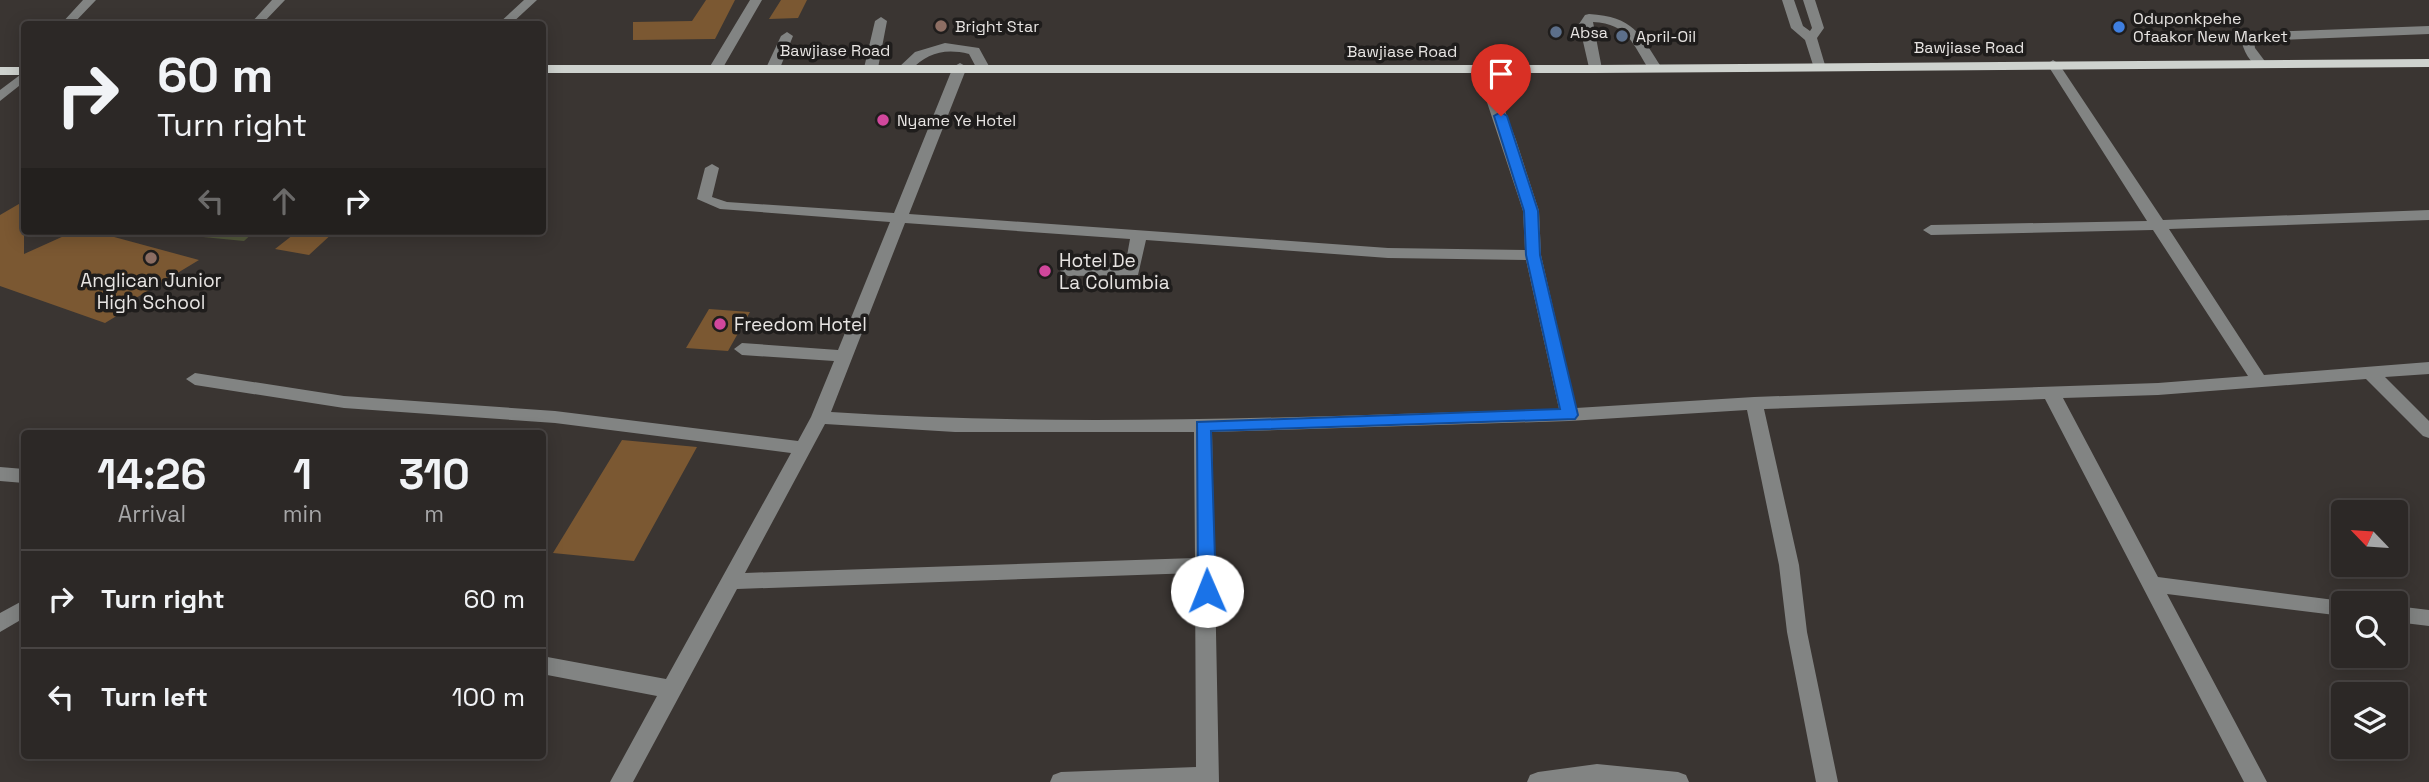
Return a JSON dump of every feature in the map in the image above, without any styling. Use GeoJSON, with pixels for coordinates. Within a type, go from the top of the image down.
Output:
{"type":"FeatureCollection","features":[{"type":"Feature","properties":{"kind":"main road","name":"Bawjiase Road"},"geometry":{"type":"LineString","coordinates":[[546,69],[1595,69],[1819,65],[2429,63]]}},
{"type":"Feature","properties":{"kind":"main road"},"geometry":{"type":"LineString","coordinates":[[0,71],[21,73]]}},
{"type":"Feature","properties":{"kind":"street"},"geometry":{"type":"LineString","coordinates":[[69,21],[90,0]]}},
{"type":"Feature","properties":{"kind":"street"},"geometry":{"type":"LineString","coordinates":[[259,21],[279,0]]}},
{"type":"Feature","properties":{"kind":"street"},"geometry":{"type":"LineString","coordinates":[[507,21],[531,0]]}},
{"type":"Feature","properties":{"kind":"street"},"geometry":{"type":"LineString","coordinates":[[716,68],[756,0]]}},
{"type":"Feature","properties":{"kind":"street"},"geometry":{"type":"LineString","coordinates":[[1788,0],[1797,27],[1811,38],[1819,65]]}},
{"type":"Feature","properties":{"kind":"street"},"geometry":{"type":"LineString","coordinates":[[1809,0],[1818,28],[1811,38]]}},
{"type":"Feature","properties":{"kind":"street"},"geometry":{"type":"LineString","coordinates":[[1595,69],[1585,24],[1590,18],[1610,18],[1625,23],[1655,68]]}},
{"type":"Feature","properties":{"kind":"street"},"geometry":{"type":"LineString","coordinates":[[871,68],[881,21]]}},
{"type":"Feature","properties":{"kind":"street"},"geometry":{"type":"LineString","coordinates":[[2261,64],[2249,49],[2247,39],[2275,35],[2429,30]]}},
{"type":"Feature","properties":{"kind":"street"},"geometry":{"type":"LineString","coordinates":[[773,68],[788,36]]}},
{"type":"Feature","properties":{"kind":"street"},"geometry":{"type":"LineString","coordinates":[[905,68],[921,52],[941,48],[974,51],[983,68]]}},
{"type":"Feature","properties":{"kind":"street"},"geometry":{"type":"LineString","coordinates":[[2053,64],[2259,380]]}},
{"type":"Feature","properties":{"kind":"street"},"geometry":{"type":"LineString","coordinates":[[621,782],[733,581],[820,417],[960,67]]}},
{"type":"Feature","properties":{"kind":"street"},"geometry":{"type":"LineString","coordinates":[[1483,69],[1510,140],[1531,211],[1533,255],[1569,415]]}},
{"type":"Feature","properties":{"kind":"street"},"geometry":{"type":"LineString","coordinates":[[0,97],[21,76]]}},
{"type":"Feature","properties":{"kind":"street"},"geometry":{"type":"LineString","coordinates":[[712,168],[704,199],[713,203],[897,220],[1388,253],[1533,255]]}},
{"type":"Feature","properties":{"kind":"street"},"geometry":{"type":"LineString","coordinates":[[1931,230],[2429,215]]}},
{"type":"Feature","properties":{"kind":"street"},"geometry":{"type":"LineString","coordinates":[[1068,271],[1132,272],[1139,235]]}},
{"type":"Feature","properties":{"kind":"street"},"geometry":{"type":"LineString","coordinates":[[742,349],[845,356]]}},
{"type":"Feature","properties":{"kind":"street"},"geometry":{"type":"LineString","coordinates":[[820,417],[955,426],[1203,426],[1569,415],[1754,403],[2051,393],[2429,368]]}},
{"type":"Feature","properties":{"kind":"street"},"geometry":{"type":"LineString","coordinates":[[2369,372],[2429,432]]}},
{"type":"Feature","properties":{"kind":"street"},"geometry":{"type":"LineString","coordinates":[[195,379],[344,402],[555,417],[804,448]]}},
{"type":"Feature","properties":{"kind":"street"},"geometry":{"type":"LineString","coordinates":[[2051,393],[2256,782]]}},
{"type":"Feature","properties":{"kind":"street"},"geometry":{"type":"LineString","coordinates":[[1754,403],[1789,565],[1797,632],[1826,782]]}},
{"type":"Feature","properties":{"kind":"street"},"geometry":{"type":"LineString","coordinates":[[1061,782],[1208,780],[1203,426]]}},
{"type":"Feature","properties":{"kind":"street"},"geometry":{"type":"LineString","coordinates":[[0,474],[21,476]]}},
{"type":"Feature","properties":{"kind":"street"},"geometry":{"type":"LineString","coordinates":[[733,581],[1207,565]]}},
{"type":"Feature","properties":{"kind":"street"},"geometry":{"type":"LineString","coordinates":[[2152,584],[2331,606]]}},
{"type":"Feature","properties":{"kind":"street"},"geometry":{"type":"LineString","coordinates":[[0,624],[21,610]]}},
{"type":"Feature","properties":{"kind":"street"},"geometry":{"type":"LineString","coordinates":[[2408,615],[2429,618]]}},
{"type":"Feature","properties":{"kind":"street"},"geometry":{"type":"LineString","coordinates":[[546,666],[673,690]]}},
{"type":"Feature","properties":{"kind":"street"},"geometry":{"type":"LineString","coordinates":[[1538,782],[1597,774],[1678,782]]}},
{"type":"Feature","properties":{"kind":"green space"},"geometry":{"type":"Polygon","coordinates":[[[182,235],[251,235],[244,241],[182,235]]]}},
{"type":"Feature","properties":{"kind":"building"},"geometry":{"type":"Polygon","coordinates":[[[706,0],[735,0],[715,39],[633,40],[633,22],[692,21],[706,0]]]}},
{"type":"Feature","properties":{"kind":"building"},"geometry":{"type":"Polygon","coordinates":[[[781,0],[807,0],[798,18],[769,19],[781,0]]]}},
{"type":"Feature","properties":{"kind":"building"},"geometry":{"type":"Polygon","coordinates":[[[21,203],[24,254],[66,235],[107,235],[199,260],[131,301],[138,303],[105,323],[0,286],[0,215],[21,203]]]}},
{"type":"Feature","properties":{"kind":"building"},"geometry":{"type":"Polygon","coordinates":[[[293,235],[331,235],[309,255],[275,249],[293,235]]]}},
{"type":"Feature","properties":{"kind":"building"},"geometry":{"type":"Polygon","coordinates":[[[709,309],[750,312],[728,351],[686,348],[709,309]]]}},
{"type":"Feature","properties":{"kind":"building"},"geometry":{"type":"Polygon","coordinates":[[[622,440],[697,447],[634,561],[553,553],[622,440]]]}},
{"type":"Feature","properties":{"kind":"place","name":"Bright Star"},"geometry":{"type":"Point","coordinates":[941,26]}},
{"type":"Feature","properties":{"kind":"place","name":"Oduponkpehe Ofaakor New Market"},"geometry":{"type":"Point","coordinates":[2119,27]}},
{"type":"Feature","properties":{"kind":"place","name":"Absa"},"geometry":{"type":"Point","coordinates":[1556,32]}},
{"type":"Feature","properties":{"kind":"place","name":"April-Oil"},"geometry":{"type":"Point","coordinates":[1622,36]}},
{"type":"Feature","properties":{"kind":"place","name":"Nyame Ye Hotel"},"geometry":{"type":"Point","coordinates":[883,120]}},
{"type":"Feature","properties":{"kind":"place","name":"Anglican Junior High School"},"geometry":{"type":"Point","coordinates":[151,258]}},
{"type":"Feature","properties":{"kind":"place","name":"Hotel De La Columbia"},"geometry":{"type":"Point","coordinates":[1045,271]}},
{"type":"Feature","properties":{"kind":"place","name":"Freedom Hotel"},"geometry":{"type":"Point","coordinates":[720,324]}},
{"type":"Feature","properties":{"kind":"route"},"geometry":{"type":"LineString","coordinates":[[1207,591],[1203,426],[1569,415],[1533,255],[1531,211],[1501,116]]}}]}
